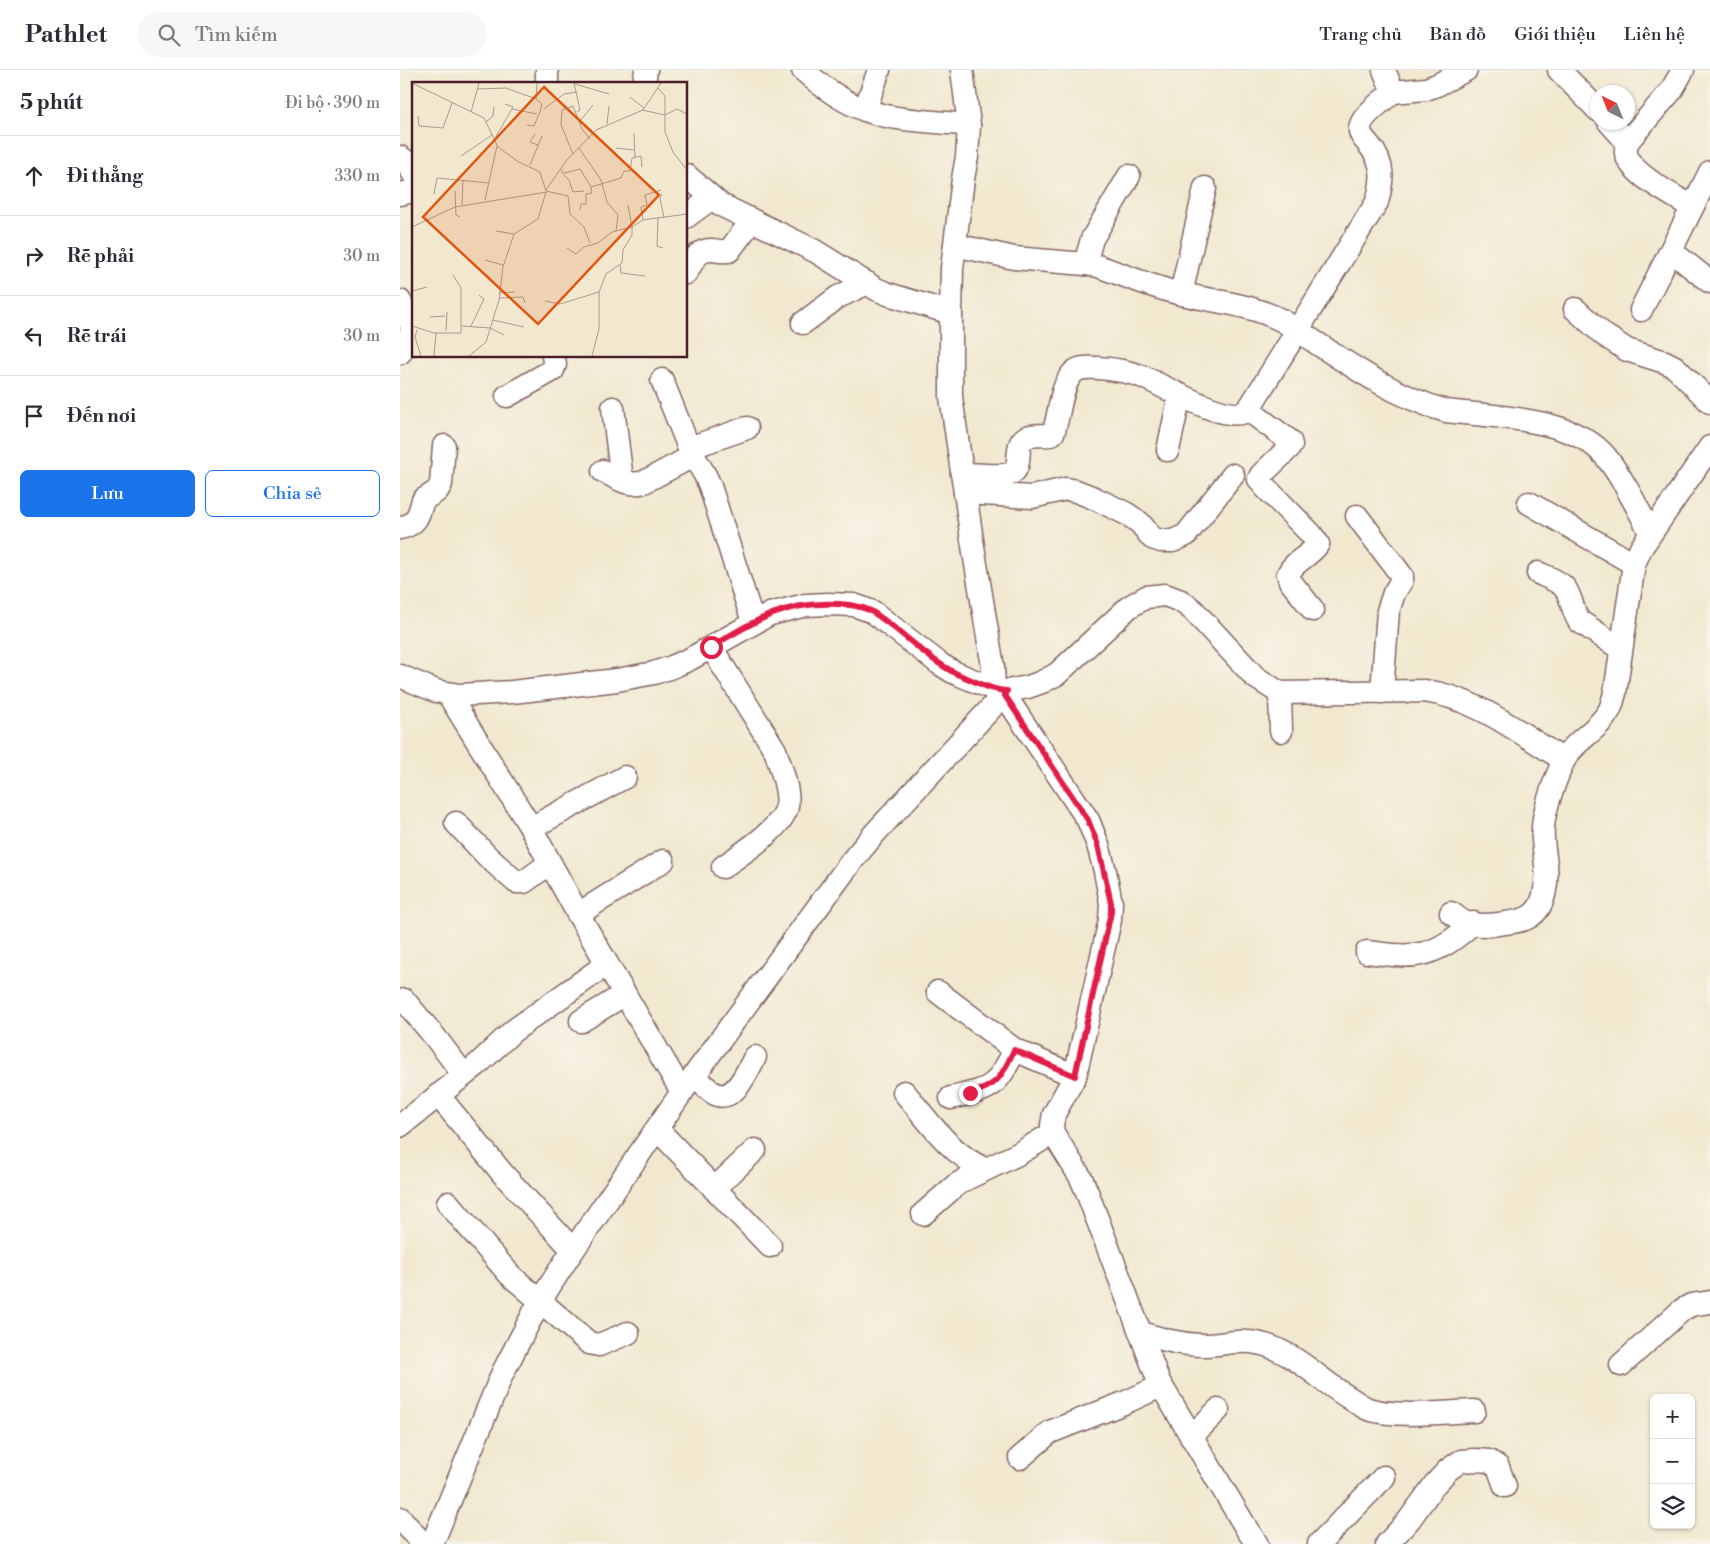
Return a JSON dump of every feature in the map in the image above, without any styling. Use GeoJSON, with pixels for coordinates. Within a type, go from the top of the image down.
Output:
{"type":"FeatureCollection","features":[{"type":"Feature","properties":{"kind":"street"},"geometry":{"type":"LineString","coordinates":[[865,110],[879,70]]}},
{"type":"Feature","properties":{"kind":"street"},"geometry":{"type":"LineString","coordinates":[[962,70],[969,125],[967,157],[955,245],[951,313],[951,397],[992,667],[1002,691],[1088,820],[1098,845],[1111,903],[1110,920],[1075,1076],[1054,1114],[1052,1125],[1054,1133],[1087,1192],[1161,1386],[1248,1531],[1258,1544]]}},
{"type":"Feature","properties":{"kind":"street"},"geometry":{"type":"LineString","coordinates":[[1384,70],[1393,92]]}},
{"type":"Feature","properties":{"kind":"street"},"geometry":{"type":"LineString","coordinates":[[964,484],[1012,473],[1017,468],[1022,441],[1026,437],[1050,435],[1053,433],[1067,381],[1075,371],[1082,367],[1115,369],[1142,376],[1211,409],[1235,414],[1242,414],[1248,410],[1377,202],[1381,188],[1382,168],[1376,154],[1362,136],[1361,124],[1369,112],[1393,92],[1437,86],[1466,70]]}},
{"type":"Feature","properties":{"kind":"street"},"geometry":{"type":"LineString","coordinates":[[1559,70],[1590,102]]}},
{"type":"Feature","properties":{"kind":"street"},"geometry":{"type":"LineString","coordinates":[[1683,70],[1672,91],[1627,142],[1626,153],[1630,163],[1640,174],[1692,207]]}},
{"type":"Feature","properties":{"kind":"street"},"geometry":{"type":"LineString","coordinates":[[804,71],[818,84],[840,98],[865,110],[890,117],[969,125]]}},
{"type":"Feature","properties":{"kind":"street"},"geometry":{"type":"LineString","coordinates":[[1616,130],[1627,142]]}},
{"type":"Feature","properties":{"kind":"street"},"geometry":{"type":"LineString","coordinates":[[400,157],[407,162],[412,171]]}},
{"type":"Feature","properties":{"kind":"street"},"geometry":{"type":"LineString","coordinates":[[1641,310],[1710,172]]}},
{"type":"Feature","properties":{"kind":"street"},"geometry":{"type":"LineString","coordinates":[[1085,264],[1092,240],[1129,176]]}},
{"type":"Feature","properties":{"kind":"street"},"geometry":{"type":"LineString","coordinates":[[688,177],[712,198],[748,225],[815,251],[888,294],[951,313]]}},
{"type":"Feature","properties":{"kind":"street"},"geometry":{"type":"LineString","coordinates":[[1180,294],[1205,188]]}},
{"type":"Feature","properties":{"kind":"street"},"geometry":{"type":"LineString","coordinates":[[688,216],[712,198]]}},
{"type":"Feature","properties":{"kind":"street"},"geometry":{"type":"LineString","coordinates":[[688,270],[698,254],[703,251],[729,251],[748,225]]}},
{"type":"Feature","properties":{"kind":"street"},"geometry":{"type":"LineString","coordinates":[[955,245],[1014,258],[1098,266],[1180,294],[1268,313],[1385,386],[1433,407],[1446,411],[1554,426],[1590,442],[1606,456],[1620,477],[1650,532]]}},
{"type":"Feature","properties":{"kind":"street"},"geometry":{"type":"LineString","coordinates":[[1671,251],[1710,282]]}},
{"type":"Feature","properties":{"kind":"street"},"geometry":{"type":"LineString","coordinates":[[803,323],[838,297],[867,283]]}},
{"type":"Feature","properties":{"kind":"street"},"geometry":{"type":"LineString","coordinates":[[400,300],[412,324]]}},
{"type":"Feature","properties":{"kind":"street"},"geometry":{"type":"LineString","coordinates":[[1575,310],[1604,335],[1627,350],[1675,367],[1710,402]]}},
{"type":"Feature","properties":{"kind":"street"},"geometry":{"type":"LineString","coordinates":[[400,353],[412,328]]}},
{"type":"Feature","properties":{"kind":"street"},"geometry":{"type":"LineString","coordinates":[[507,396],[553,370],[555,364],[554,358]]}},
{"type":"Feature","properties":{"kind":"street"},"geometry":{"type":"LineString","coordinates":[[662,380],[691,452],[710,486],[753,622]]}},
{"type":"Feature","properties":{"kind":"street"},"geometry":{"type":"LineString","coordinates":[[1168,450],[1180,395]]}},
{"type":"Feature","properties":{"kind":"street"},"geometry":{"type":"LineString","coordinates":[[613,408],[613,476],[636,484],[644,482],[691,452],[747,428]]}},
{"type":"Feature","properties":{"kind":"street"},"geometry":{"type":"LineString","coordinates":[[1248,410],[1290,441],[1289,448],[1261,475],[1260,479],[1265,487],[1311,534],[1318,544],[1291,568],[1288,574],[1290,581],[1313,610]]}},
{"type":"Feature","properties":{"kind":"street"},"geometry":{"type":"LineString","coordinates":[[400,528],[416,521],[420,514],[423,500],[437,491],[440,484],[444,446]]}},
{"type":"Feature","properties":{"kind":"street"},"geometry":{"type":"LineString","coordinates":[[1451,914],[1466,923],[1495,925],[1519,921],[1532,916],[1541,905],[1548,871],[1542,829],[1544,814],[1564,760],[1599,724],[1609,710],[1615,693],[1634,564],[1640,548],[1650,532],[1710,447]]}},
{"type":"Feature","properties":{"kind":"street"},"geometry":{"type":"LineString","coordinates":[[964,484],[1032,497],[1066,489],[1094,498],[1127,514],[1140,522],[1152,538],[1161,541],[1173,541],[1186,535],[1233,475]]}},
{"type":"Feature","properties":{"kind":"street"},"geometry":{"type":"LineString","coordinates":[[1528,503],[1634,564]]}},
{"type":"Feature","properties":{"kind":"street"},"geometry":{"type":"LineString","coordinates":[[1357,516],[1402,576],[1388,611],[1382,692]]}},
{"type":"Feature","properties":{"kind":"street"},"geometry":{"type":"LineString","coordinates":[[1538,573],[1564,587],[1574,614],[1579,621],[1622,649]]}},
{"type":"Feature","properties":{"kind":"street"},"geometry":{"type":"LineString","coordinates":[[400,676],[448,694],[469,695],[512,692],[654,674],[690,659],[770,614],[806,605],[827,604],[854,605],[873,612],[953,672],[1002,691],[1028,687],[1057,674],[1129,607],[1146,597],[1165,595],[1181,601],[1193,610],[1255,677],[1280,693],[1431,692],[1446,695],[1483,711],[1564,760]]}},
{"type":"Feature","properties":{"kind":"street"},"geometry":{"type":"LineString","coordinates":[[711,647],[775,750],[782,769],[787,807],[781,818],[762,839],[723,867]]}},
{"type":"Feature","properties":{"kind":"street"},"geometry":{"type":"LineString","coordinates":[[432,1544],[503,1372],[540,1301],[573,1250],[688,1084],[851,862],[875,832],[1002,691]]}},
{"type":"Feature","properties":{"kind":"street"},"geometry":{"type":"LineString","coordinates":[[1280,693],[1281,731]]}},
{"type":"Feature","properties":{"kind":"street"},"geometry":{"type":"LineString","coordinates":[[448,694],[531,828],[625,994],[688,1084],[724,1096],[729,1094],[735,1090],[755,1057]]}},
{"type":"Feature","properties":{"kind":"street"},"geometry":{"type":"LineString","coordinates":[[531,828],[625,778]]}},
{"type":"Feature","properties":{"kind":"street"},"geometry":{"type":"LineString","coordinates":[[456,823],[489,858],[516,882],[524,882],[550,863]]}},
{"type":"Feature","properties":{"kind":"street"},"geometry":{"type":"LineString","coordinates":[[578,914],[663,861]]}},
{"type":"Feature","properties":{"kind":"street"},"geometry":{"type":"LineString","coordinates":[[1367,952],[1399,956],[1417,955],[1434,951],[1455,940],[1473,923]]}},
{"type":"Feature","properties":{"kind":"street"},"geometry":{"type":"LineString","coordinates":[[403,1119],[478,1064],[513,1031],[607,964]]}},
{"type":"Feature","properties":{"kind":"street"},"geometry":{"type":"LineString","coordinates":[[938,992],[1014,1050],[1075,1076]]}},
{"type":"Feature","properties":{"kind":"street"},"geometry":{"type":"LineString","coordinates":[[581,1021],[625,994]]}},
{"type":"Feature","properties":{"kind":"street"},"geometry":{"type":"LineString","coordinates":[[404,1000],[464,1075]]}},
{"type":"Feature","properties":{"kind":"street"},"geometry":{"type":"LineString","coordinates":[[951,1098],[992,1086],[1002,1074],[1014,1050]]}},
{"type":"Feature","properties":{"kind":"street"},"geometry":{"type":"LineString","coordinates":[[904,1092],[950,1146],[972,1164],[985,1169]]}},
{"type":"Feature","properties":{"kind":"street"},"geometry":{"type":"LineString","coordinates":[[438,1094],[503,1174],[573,1250]]}},
{"type":"Feature","properties":{"kind":"street"},"geometry":{"type":"LineString","coordinates":[[657,1129],[770,1246]]}},
{"type":"Feature","properties":{"kind":"street"},"geometry":{"type":"LineString","coordinates":[[922,1214],[956,1185],[1028,1149],[1054,1133]]}},
{"type":"Feature","properties":{"kind":"street"},"geometry":{"type":"LineString","coordinates":[[714,1189],[755,1150]]}},
{"type":"Feature","properties":{"kind":"street"},"geometry":{"type":"LineString","coordinates":[[448,1203],[510,1275],[590,1343],[599,1345],[628,1333]]}},
{"type":"Feature","properties":{"kind":"street"},"geometry":{"type":"LineString","coordinates":[[1621,1365],[1682,1310],[1691,1305],[1710,1302]]}},
{"type":"Feature","properties":{"kind":"street"},"geometry":{"type":"LineString","coordinates":[[1140,1333],[1173,1342],[1204,1345],[1227,1342],[1255,1342],[1271,1347],[1289,1355],[1334,1389],[1366,1408],[1386,1413],[1474,1411]]}},
{"type":"Feature","properties":{"kind":"street"},"geometry":{"type":"LineString","coordinates":[[1020,1458],[1050,1432],[1124,1403],[1161,1386]]}},
{"type":"Feature","properties":{"kind":"street"},"geometry":{"type":"LineString","coordinates":[[1191,1438],[1218,1410]]}},
{"type":"Feature","properties":{"kind":"street"},"geometry":{"type":"LineString","coordinates":[[1387,1544],[1435,1484],[1448,1470],[1461,1461],[1489,1462],[1498,1467],[1505,1486]]}},
{"type":"Feature","properties":{"kind":"street"},"geometry":{"type":"LineString","coordinates":[[1320,1544],[1384,1477]]}},
{"type":"Feature","properties":{"kind":"street"},"geometry":{"type":"LineString","coordinates":[[400,1518],[423,1544]]}},
{"type":"Feature","properties":{"kind":"route"},"geometry":{"type":"LineString","coordinates":[[711,647],[770,614],[806,605],[854,605],[873,612],[953,672],[994,689],[1007,691],[1004,694],[1088,820],[1098,845],[1105,871],[1111,912],[1075,1076],[1014,1050],[1002,1074],[992,1086],[970,1093]]}}]}
